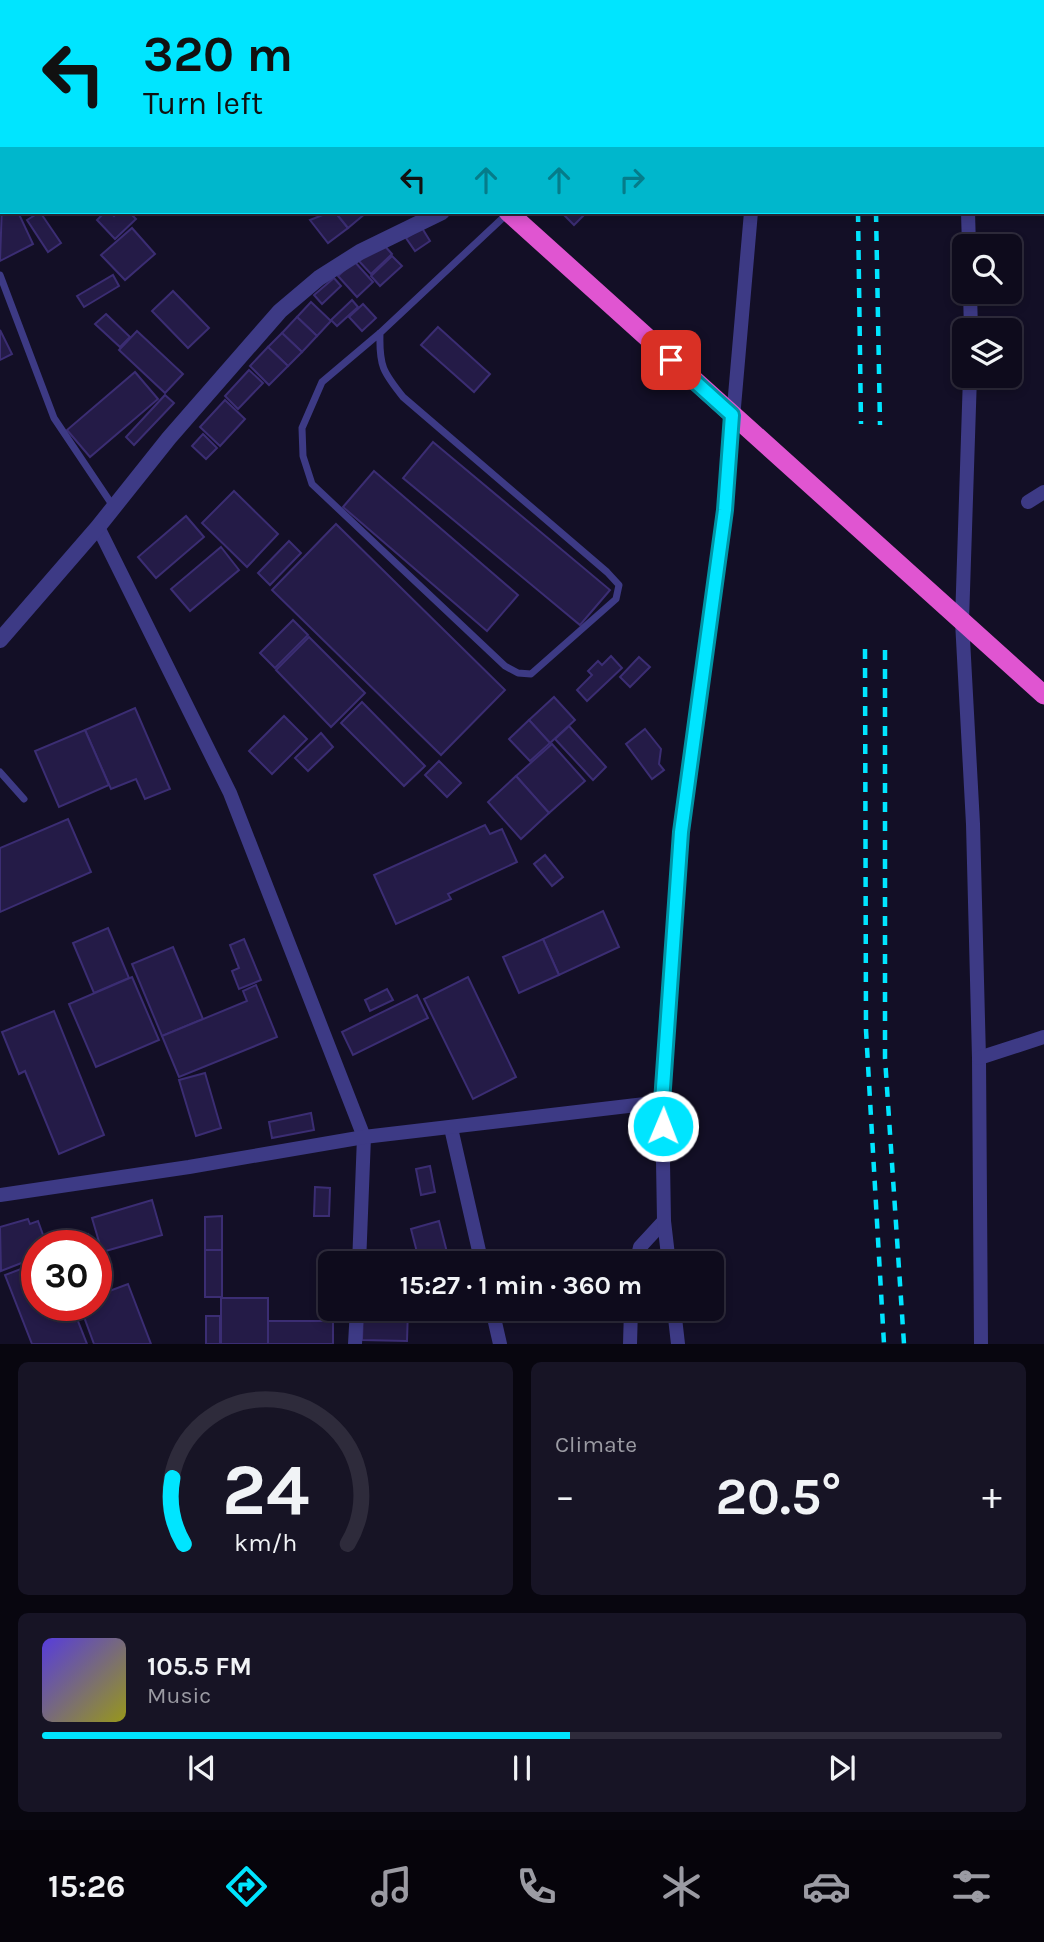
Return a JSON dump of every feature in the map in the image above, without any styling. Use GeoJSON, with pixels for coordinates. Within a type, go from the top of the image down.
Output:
{"type":"FeatureCollection","features":[{"type":"Feature","properties":{"kind":"highway"},"geometry":{"type":"LineString","coordinates":[[510,214],[1044,695]]}},
{"type":"Feature","properties":{"kind":"street"},"geometry":{"type":"LineString","coordinates":[[0,640],[98,527],[169,438],[280,311],[319,278],[360,252],[438,214]]}},
{"type":"Feature","properties":{"kind":"street"},"geometry":{"type":"LineString","coordinates":[[667,1251],[664,1221],[662,1102],[681,832],[725,510],[751,214]]}},
{"type":"Feature","properties":{"kind":"street"},"geometry":{"type":"LineString","coordinates":[[968,214],[969,234]]}},
{"type":"Feature","properties":{"kind":"street"},"geometry":{"type":"LineString","coordinates":[[970,388],[962,621],[973,824],[979,1058],[981,1343]]}},
{"type":"Feature","properties":{"kind":"street"},"geometry":{"type":"LineString","coordinates":[[1028,502],[1044,492]]}},
{"type":"Feature","properties":{"kind":"street"},"geometry":{"type":"LineString","coordinates":[[98,527],[230,793],[364,1137],[360,1251]]}},
{"type":"Feature","properties":{"kind":"street"},"geometry":{"type":"LineString","coordinates":[[979,1058],[1044,1037]]}},
{"type":"Feature","properties":{"kind":"street"},"geometry":{"type":"LineString","coordinates":[[0,1195],[364,1137],[662,1102]]}},
{"type":"Feature","properties":{"kind":"street"},"geometry":{"type":"LineString","coordinates":[[451,1128],[479,1251]]}},
{"type":"Feature","properties":{"kind":"street"},"geometry":{"type":"LineString","coordinates":[[639,1251],[664,1221]]}},
{"type":"Feature","properties":{"kind":"street"},"geometry":{"type":"LineString","coordinates":[[355,1343],[356,1321]]}},
{"type":"Feature","properties":{"kind":"street"},"geometry":{"type":"LineString","coordinates":[[494,1321],[499,1343]]}},
{"type":"Feature","properties":{"kind":"street"},"geometry":{"type":"LineString","coordinates":[[630,1343],[631,1321]]}},
{"type":"Feature","properties":{"kind":"street"},"geometry":{"type":"LineString","coordinates":[[675,1321],[678,1343]]}},
{"type":"Feature","properties":{"kind":"lane"},"geometry":{"type":"LineString","coordinates":[[380,333],[379,357],[386,376],[403,397],[619,585],[617,599],[531,674],[518,673],[505,666],[312,484],[303,456],[302,428],[322,382],[380,333],[506,214]]}},
{"type":"Feature","properties":{"kind":"lane"},"geometry":{"type":"LineString","coordinates":[[0,275],[54,418],[113,506]]}},
{"type":"Feature","properties":{"kind":"lane"},"geometry":{"type":"LineString","coordinates":[[0,772],[24,799]]}},
{"type":"Feature","properties":{"kind":"building"},"geometry":{"type":"Polygon","coordinates":[[[2,214],[19,214],[33,244],[0,261],[2,214]]]}},
{"type":"Feature","properties":{"kind":"building"},"geometry":{"type":"Polygon","coordinates":[[[41,214],[61,243],[48,252],[27,220],[41,214]]]}},
{"type":"Feature","properties":{"kind":"building"},"geometry":{"type":"Polygon","coordinates":[[[103,214],[131,214],[136,219],[115,239],[97,220],[103,214]]]}},
{"type":"Feature","properties":{"kind":"building"},"geometry":{"type":"Polygon","coordinates":[[[325,214],[337,214],[348,228],[328,243],[310,220],[325,214]]]}},
{"type":"Feature","properties":{"kind":"building"},"geometry":{"type":"Polygon","coordinates":[[[337,214],[365,214],[348,228],[337,214]]]}},
{"type":"Feature","properties":{"kind":"building"},"geometry":{"type":"Polygon","coordinates":[[[563,214],[585,214],[574,225],[563,214]]]}},
{"type":"Feature","properties":{"kind":"building"},"geometry":{"type":"Polygon","coordinates":[[[132,228],[155,254],[125,280],[101,255],[132,228]]]}},
{"type":"Feature","properties":{"kind":"building"},"geometry":{"type":"Polygon","coordinates":[[[422,228],[430,241],[415,251],[406,238],[422,228]]]}},
{"type":"Feature","properties":{"kind":"building"},"geometry":{"type":"Polygon","coordinates":[[[383,244],[392,254],[371,274],[357,259],[383,244]]]}},
{"type":"Feature","properties":{"kind":"building"},"geometry":{"type":"Polygon","coordinates":[[[392,256],[402,266],[380,286],[371,276],[392,256]]]}},
{"type":"Feature","properties":{"kind":"building"},"geometry":{"type":"Polygon","coordinates":[[[354,261],[373,282],[357,297],[338,276],[354,261]]]}},
{"type":"Feature","properties":{"kind":"building"},"geometry":{"type":"Polygon","coordinates":[[[113,275],[119,286],[84,307],[77,296],[113,275]]]}},
{"type":"Feature","properties":{"kind":"building"},"geometry":{"type":"Polygon","coordinates":[[[334,278],[341,286],[322,304],[314,295],[334,278]]]}},
{"type":"Feature","properties":{"kind":"building"},"geometry":{"type":"Polygon","coordinates":[[[173,291],[209,328],[188,348],[152,311],[173,291]]]}},
{"type":"Feature","properties":{"kind":"building"},"geometry":{"type":"Polygon","coordinates":[[[352,300],[358,307],[337,326],[331,320],[352,300]]]}},
{"type":"Feature","properties":{"kind":"building"},"geometry":{"type":"Polygon","coordinates":[[[311,302],[331,321],[317,336],[297,317],[311,302]]]}},
{"type":"Feature","properties":{"kind":"building"},"geometry":{"type":"Polygon","coordinates":[[[363,304],[376,318],[362,331],[349,317],[363,304]]]}},
{"type":"Feature","properties":{"kind":"building"},"geometry":{"type":"Polygon","coordinates":[[[106,314],[130,337],[120,347],[95,324],[106,314]]]}},
{"type":"Feature","properties":{"kind":"building"},"geometry":{"type":"Polygon","coordinates":[[[297,317],[317,336],[302,352],[282,333],[297,317]]]}},
{"type":"Feature","properties":{"kind":"building"},"geometry":{"type":"Polygon","coordinates":[[[438,327],[490,374],[474,392],[421,345],[438,327]]]}},
{"type":"Feature","properties":{"kind":"building"},"geometry":{"type":"Polygon","coordinates":[[[0,330],[12,354],[0,360],[0,330]]]}},
{"type":"Feature","properties":{"kind":"building"},"geometry":{"type":"Polygon","coordinates":[[[137,331],[183,374],[165,393],[119,350],[137,331]]]}},
{"type":"Feature","properties":{"kind":"building"},"geometry":{"type":"Polygon","coordinates":[[[282,333],[302,352],[288,366],[268,347],[282,333]]]}},
{"type":"Feature","properties":{"kind":"building"},"geometry":{"type":"Polygon","coordinates":[[[268,347],[288,366],[269,385],[250,366],[268,347]]]}},
{"type":"Feature","properties":{"kind":"building"},"geometry":{"type":"Polygon","coordinates":[[[249,370],[263,383],[238,409],[225,396],[249,370]]]}},
{"type":"Feature","properties":{"kind":"building"},"geometry":{"type":"Polygon","coordinates":[[[135,372],[158,399],[90,457],[67,430],[135,372]]]}},
{"type":"Feature","properties":{"kind":"building"},"geometry":{"type":"Polygon","coordinates":[[[165,395],[174,403],[134,445],[126,437],[165,395]]]}},
{"type":"Feature","properties":{"kind":"building"},"geometry":{"type":"Polygon","coordinates":[[[225,400],[245,419],[220,446],[200,427],[225,400]]]}},
{"type":"Feature","properties":{"kind":"building"},"geometry":{"type":"Polygon","coordinates":[[[203,434],[217,448],[206,459],[192,446],[203,434]]]}},
{"type":"Feature","properties":{"kind":"building"},"geometry":{"type":"Polygon","coordinates":[[[433,442],[610,590],[580,625],[403,478],[433,442]]]}},
{"type":"Feature","properties":{"kind":"building"},"geometry":{"type":"Polygon","coordinates":[[[374,471],[518,595],[487,631],[343,507],[374,471]]]}},
{"type":"Feature","properties":{"kind":"building"},"geometry":{"type":"Polygon","coordinates":[[[234,491],[278,534],[247,567],[202,523],[234,491]]]}},
{"type":"Feature","properties":{"kind":"building"},"geometry":{"type":"Polygon","coordinates":[[[186,516],[204,537],[156,578],[138,557],[186,516]]]}},
{"type":"Feature","properties":{"kind":"building"},"geometry":{"type":"Polygon","coordinates":[[[336,524],[505,690],[441,755],[272,590],[336,524]]]}},
{"type":"Feature","properties":{"kind":"building"},"geometry":{"type":"Polygon","coordinates":[[[289,541],[301,553],[270,585],[258,573],[289,541]]]}},
{"type":"Feature","properties":{"kind":"building"},"geometry":{"type":"Polygon","coordinates":[[[221,547],[239,570],[190,611],[171,589],[221,547]]]}},
{"type":"Feature","properties":{"kind":"building"},"geometry":{"type":"Polygon","coordinates":[[[293,620],[308,635],[275,668],[260,653],[293,620]]]}},
{"type":"Feature","properties":{"kind":"building"},"geometry":{"type":"Polygon","coordinates":[[[309,637],[365,693],[331,727],[276,670],[309,637]]]}},
{"type":"Feature","properties":{"kind":"building"},"geometry":{"type":"Polygon","coordinates":[[[611,656],[622,668],[587,701],[577,690],[592,675],[588,671],[598,661],[602,665],[611,656]]]}},
{"type":"Feature","properties":{"kind":"building"},"geometry":{"type":"Polygon","coordinates":[[[639,657],[650,667],[630,687],[620,677],[639,657]]]}},
{"type":"Feature","properties":{"kind":"building"},"geometry":{"type":"Polygon","coordinates":[[[554,697],[575,720],[550,743],[529,720],[554,697]]]}},
{"type":"Feature","properties":{"kind":"building"},"geometry":{"type":"Polygon","coordinates":[[[362,702],[425,766],[404,786],[341,723],[362,702]]]}},
{"type":"Feature","properties":{"kind":"building"},"geometry":{"type":"Polygon","coordinates":[[[135,708],[170,789],[145,799],[136,779],[111,789],[85,730],[135,708]]]}},
{"type":"Feature","properties":{"kind":"building"},"geometry":{"type":"Polygon","coordinates":[[[284,716],[307,739],[272,774],[249,751],[284,716]]]}},
{"type":"Feature","properties":{"kind":"building"},"geometry":{"type":"Polygon","coordinates":[[[529,720],[550,743],[530,761],[509,739],[529,720]]]}},
{"type":"Feature","properties":{"kind":"building"},"geometry":{"type":"Polygon","coordinates":[[[569,726],[606,767],[593,780],[555,739],[569,726]]]}},
{"type":"Feature","properties":{"kind":"building"},"geometry":{"type":"Polygon","coordinates":[[[645,729],[661,749],[659,764],[664,770],[652,779],[626,744],[645,729]]]}},
{"type":"Feature","properties":{"kind":"building"},"geometry":{"type":"Polygon","coordinates":[[[85,730],[109,785],[59,807],[35,751],[85,730]]]}},
{"type":"Feature","properties":{"kind":"building"},"geometry":{"type":"Polygon","coordinates":[[[321,733],[333,747],[308,771],[295,758],[321,733]]]}},
{"type":"Feature","properties":{"kind":"building"},"geometry":{"type":"Polygon","coordinates":[[[552,744],[585,781],[549,813],[516,776],[552,744]]]}},
{"type":"Feature","properties":{"kind":"building"},"geometry":{"type":"Polygon","coordinates":[[[439,761],[461,783],[447,797],[425,775],[439,761]]]}},
{"type":"Feature","properties":{"kind":"building"},"geometry":{"type":"Polygon","coordinates":[[[516,776],[549,813],[521,839],[488,802],[516,776]]]}},
{"type":"Feature","properties":{"kind":"building"},"geometry":{"type":"Polygon","coordinates":[[[68,819],[91,872],[0,912],[0,848],[68,819]]]}},
{"type":"Feature","properties":{"kind":"building"},"geometry":{"type":"Polygon","coordinates":[[[485,825],[490,834],[502,829],[517,862],[448,894],[451,899],[396,924],[374,875],[485,825]]]}},
{"type":"Feature","properties":{"kind":"building"},"geometry":{"type":"Polygon","coordinates":[[[545,855],[563,877],[552,886],[534,864],[545,855]]]}},
{"type":"Feature","properties":{"kind":"building"},"geometry":{"type":"Polygon","coordinates":[[[603,911],[619,947],[559,975],[543,939],[603,911]]]}},
{"type":"Feature","properties":{"kind":"building"},"geometry":{"type":"Polygon","coordinates":[[[108,928],[129,978],[94,993],[73,943],[108,928]]]}},
{"type":"Feature","properties":{"kind":"building"},"geometry":{"type":"Polygon","coordinates":[[[244,939],[261,980],[239,989],[232,971],[239,968],[230,945],[244,939]]]}},
{"type":"Feature","properties":{"kind":"building"},"geometry":{"type":"Polygon","coordinates":[[[543,939],[559,975],[519,993],[503,957],[543,939]]]}},
{"type":"Feature","properties":{"kind":"building"},"geometry":{"type":"Polygon","coordinates":[[[173,947],[203,1019],[162,1036],[132,964],[173,947]]]}},
{"type":"Feature","properties":{"kind":"building"},"geometry":{"type":"Polygon","coordinates":[[[132,977],[159,1040],[96,1067],[69,1004],[132,977]]]}},
{"type":"Feature","properties":{"kind":"building"},"geometry":{"type":"Polygon","coordinates":[[[468,977],[516,1077],[473,1099],[424,999],[468,977]]]}},
{"type":"Feature","properties":{"kind":"building"},"geometry":{"type":"Polygon","coordinates":[[[256,985],[277,1037],[179,1077],[162,1036],[247,1001],[243,991],[256,985]]]}},
{"type":"Feature","properties":{"kind":"building"},"geometry":{"type":"Polygon","coordinates":[[[387,989],[393,1000],[370,1011],[365,1000],[387,989]]]}},
{"type":"Feature","properties":{"kind":"building"},"geometry":{"type":"Polygon","coordinates":[[[417,995],[428,1018],[353,1055],[342,1032],[417,995]]]}},
{"type":"Feature","properties":{"kind":"building"},"geometry":{"type":"Polygon","coordinates":[[[54,1011],[104,1135],[59,1154],[25,1071],[19,1074],[2,1032],[54,1011]]]}},
{"type":"Feature","properties":{"kind":"building"},"geometry":{"type":"Polygon","coordinates":[[[205,1073],[221,1128],[196,1136],[179,1080],[205,1073]]]}},
{"type":"Feature","properties":{"kind":"building"},"geometry":{"type":"Polygon","coordinates":[[[311,1113],[314,1130],[272,1138],[269,1122],[311,1113]]]}},
{"type":"Feature","properties":{"kind":"building"},"geometry":{"type":"Polygon","coordinates":[[[430,1166],[435,1192],[421,1195],[416,1169],[430,1166]]]}},
{"type":"Feature","properties":{"kind":"building"},"geometry":{"type":"Polygon","coordinates":[[[315,1187],[330,1188],[329,1216],[314,1216],[315,1187]]]}},
{"type":"Feature","properties":{"kind":"building"},"geometry":{"type":"Polygon","coordinates":[[[152,1200],[162,1235],[112,1249],[112,1230],[96,1230],[92,1218],[152,1200]]]}},
{"type":"Feature","properties":{"kind":"building"},"geometry":{"type":"Polygon","coordinates":[[[222,1216],[222,1250],[205,1250],[205,1217],[222,1216]]]}},
{"type":"Feature","properties":{"kind":"building"},"geometry":{"type":"Polygon","coordinates":[[[28,1219],[30,1224],[38,1221],[41,1230],[21,1230],[21,1263],[1,1271],[0,1227],[28,1219]]]}},
{"type":"Feature","properties":{"kind":"building"},"geometry":{"type":"Polygon","coordinates":[[[439,1221],[447,1251],[417,1251],[411,1229],[439,1221]]]}},
{"type":"Feature","properties":{"kind":"building"},"geometry":{"type":"Polygon","coordinates":[[[205,1250],[222,1250],[222,1297],[205,1297],[205,1250]]]}},
{"type":"Feature","properties":{"kind":"building"},"geometry":{"type":"Polygon","coordinates":[[[21,1269],[21,1316],[5,1275],[21,1269]]]}},
{"type":"Feature","properties":{"kind":"building"},"geometry":{"type":"Polygon","coordinates":[[[128,1284],[151,1344],[94,1344],[86,1321],[112,1321],[112,1290],[128,1284]]]}},
{"type":"Feature","properties":{"kind":"building"},"geometry":{"type":"Polygon","coordinates":[[[221,1298],[268,1298],[268,1344],[221,1344],[221,1298]]]}},
{"type":"Feature","properties":{"kind":"building"},"geometry":{"type":"Polygon","coordinates":[[[206,1316],[220,1316],[220,1344],[206,1344],[206,1316]]]}},
{"type":"Feature","properties":{"kind":"building"},"geometry":{"type":"Polygon","coordinates":[[[23,1321],[78,1321],[87,1344],[32,1344],[23,1321]]]}},
{"type":"Feature","properties":{"kind":"building"},"geometry":{"type":"Polygon","coordinates":[[[268,1321],[333,1321],[333,1344],[268,1344],[268,1321]]]}},
{"type":"Feature","properties":{"kind":"building"},"geometry":{"type":"Polygon","coordinates":[[[363,1321],[408,1321],[407,1341],[362,1340],[363,1321]]]}},
{"type":"Feature","properties":{"kind":"railway"},"geometry":{"type":"LineString","coordinates":[[858,214],[861,424]]}},
{"type":"Feature","properties":{"kind":"railway"},"geometry":{"type":"LineString","coordinates":[[876,214],[880,425]]}},
{"type":"Feature","properties":{"kind":"railway"},"geometry":{"type":"LineString","coordinates":[[865,649],[866,1030],[884,1344]]}},
{"type":"Feature","properties":{"kind":"railway"},"geometry":{"type":"LineString","coordinates":[[885,650],[885,1058],[904,1344]]}},
{"type":"Feature","properties":{"kind":"route"},"geometry":{"type":"LineString","coordinates":[[663,1126],[662,1102],[681,832],[725,510],[732,415],[671,360]]}}]}
